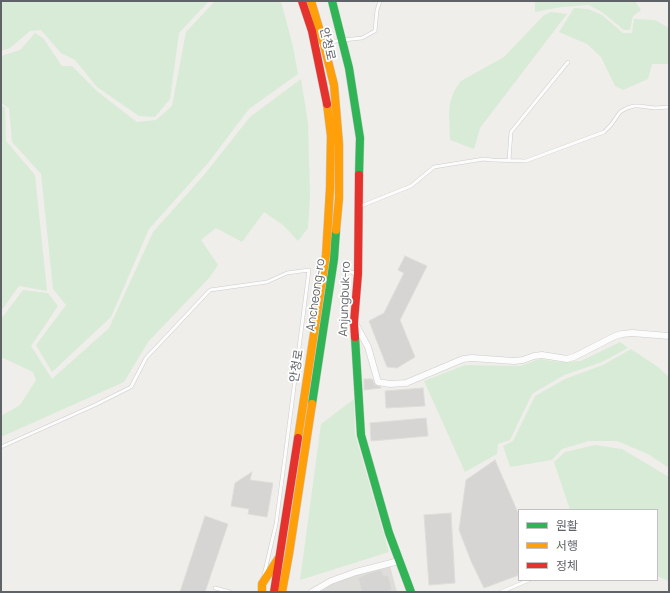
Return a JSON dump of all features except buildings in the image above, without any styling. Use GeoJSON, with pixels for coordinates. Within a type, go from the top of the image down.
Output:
{"type":"FeatureCollection","features":[{"type":"Feature","properties":{"kind":"street","name":"안청로"},"geometry":{"type":"LineString","coordinates":[[274,592],[326,255],[330,189],[331,136],[326,98],[316,46],[302,1]]}},
{"type":"Feature","properties":{"kind":"street","name":"Ancheong-ro"},"geometry":{"type":"LineString","coordinates":[[282,592],[333,267],[339,198],[339,144],[334,85],[311,1]]}},
{"type":"Feature","properties":{"kind":"street","name":"Anjungbuk-ro"},"geometry":{"type":"LineString","coordinates":[[332,1],[349,68],[360,138],[358,274],[354,322],[361,435],[389,533],[411,592]]}},
{"type":"Feature","properties":{"kind":"street"},"geometry":{"type":"LineString","coordinates":[[354,322],[368,347],[378,382],[390,384],[406,382],[463,359],[472,358],[514,361],[542,355],[567,359],[622,334],[632,333],[669,336]]}},
{"type":"Feature","properties":{"kind":"street"},"geometry":{"type":"LineString","coordinates":[[262,588],[280,556]]}},
{"type":"Feature","properties":{"kind":"street"},"geometry":{"type":"LineString","coordinates":[[312,592],[331,581],[356,572],[399,560]]}},
{"type":"Feature","properties":{"kind":"lane"},"geometry":{"type":"LineString","coordinates":[[316,46],[343,40],[362,38],[375,31],[377,10],[380,1]]}},
{"type":"Feature","properties":{"kind":"lane"},"geometry":{"type":"LineString","coordinates":[[510,160],[511,132],[568,62]]}},
{"type":"Feature","properties":{"kind":"lane"},"geometry":{"type":"LineString","coordinates":[[359,206],[411,186],[434,167],[484,159],[526,161],[607,130],[620,112],[627,108],[634,106],[655,108],[669,107]]}},
{"type":"Feature","properties":{"kind":"lane"},"geometry":{"type":"LineString","coordinates":[[1,447],[95,405],[131,387],[146,358],[210,290],[267,282],[287,273],[309,270],[276,524],[262,588]]}},
{"type":"Feature","properties":{"kind":"lane"},"geometry":{"type":"LineString","coordinates":[[348,271],[358,274]]}},
{"type":"Feature","properties":{"kind":"lane"},"geometry":{"type":"LineString","coordinates":[[501,592],[527,581]]}},
{"type":"Feature","properties":{"kind":"lane"},"geometry":{"type":"LineString","coordinates":[[215,588],[230,592]]}},
{"type":"Feature","properties":{"kind":"shaded area"},"geometry":{"type":"Polygon","coordinates":[[[390,566],[397,592],[315,592],[353,575],[390,566]]]}},
{"type":"Feature","properties":{"kind":"green space"},"geometry":{"type":"Polygon","coordinates":[[[1,1],[209,1],[179,33],[170,99],[155,117],[139,116],[97,87],[75,60],[61,53],[41,30],[30,31],[10,48],[1,51],[1,1]]]}},
{"type":"Feature","properties":{"kind":"green space"},"geometry":{"type":"Polygon","coordinates":[[[215,1],[281,1],[293,47],[298,74],[249,109],[208,163],[149,229],[111,317],[52,372],[36,345],[66,305],[53,289],[41,174],[12,142],[9,108],[1,103],[1,56],[20,50],[35,33],[43,38],[62,66],[72,66],[98,92],[137,122],[156,120],[172,106],[186,32],[215,1]]]}},
{"type":"Feature","properties":{"kind":"green space"},"geometry":{"type":"Polygon","coordinates":[[[535,1],[635,1],[641,10],[633,16],[630,30],[624,30],[602,12],[589,5],[561,7],[535,12],[535,1]]]}},
{"type":"Feature","properties":{"kind":"green space"},"geometry":{"type":"Polygon","coordinates":[[[574,8],[588,9],[602,15],[623,33],[632,33],[634,19],[655,20],[669,28],[669,64],[652,64],[648,79],[623,90],[615,86],[601,57],[587,44],[559,32],[574,8]]]}},
{"type":"Feature","properties":{"kind":"green space"},"geometry":{"type":"Polygon","coordinates":[[[551,12],[567,14],[480,128],[474,149],[450,140],[450,103],[454,91],[461,81],[504,57],[544,15],[551,12]]]}},
{"type":"Feature","properties":{"kind":"green space"},"geometry":{"type":"Polygon","coordinates":[[[301,79],[308,123],[310,196],[308,228],[298,241],[283,225],[264,212],[242,242],[216,228],[201,240],[218,265],[209,278],[148,342],[124,382],[1,437],[1,416],[20,405],[36,380],[33,372],[1,357],[1,319],[23,290],[48,293],[58,306],[31,346],[52,379],[109,328],[153,232],[204,175],[250,117],[301,79]]]}},
{"type":"Feature","properties":{"kind":"green space"},"geometry":{"type":"Polygon","coordinates":[[[1,106],[5,107],[6,141],[35,175],[47,291],[19,286],[1,311],[1,106]]]}},
{"type":"Feature","properties":{"kind":"green space"},"geometry":{"type":"Polygon","coordinates":[[[620,342],[628,348],[602,362],[564,375],[532,394],[510,440],[498,444],[497,454],[465,472],[424,381],[465,365],[520,366],[540,359],[559,362],[581,361],[620,342]]]}},
{"type":"Feature","properties":{"kind":"green space"},"geometry":{"type":"Polygon","coordinates":[[[631,349],[658,367],[669,377],[669,468],[648,454],[617,441],[589,441],[562,449],[552,460],[510,467],[503,446],[513,441],[535,396],[565,379],[603,365],[631,349]]]}},
{"type":"Feature","properties":{"kind":"green space"},"geometry":{"type":"Polygon","coordinates":[[[354,399],[355,434],[389,552],[300,580],[321,424],[354,399]]]}},
{"type":"Feature","properties":{"kind":"green space"},"geometry":{"type":"Polygon","coordinates":[[[595,445],[622,449],[669,477],[669,581],[658,576],[658,509],[570,509],[554,462],[565,452],[595,445]]]}},
{"type":"Feature","properties":{"kind":"traffic: fast"},"geometry":{"type":"LineString","coordinates":[[332,1],[349,68],[360,138],[359,175]]}},
{"type":"Feature","properties":{"kind":"traffic: fast"},"geometry":{"type":"LineString","coordinates":[[312,404],[334,259],[336,230]]}},
{"type":"Feature","properties":{"kind":"traffic: fast"},"geometry":{"type":"LineString","coordinates":[[355,337],[361,435],[389,533],[411,592]]}},
{"type":"Feature","properties":{"kind":"traffic: slow"},"geometry":{"type":"LineString","coordinates":[[311,1],[334,85],[339,144],[339,198],[336,230]]}},
{"type":"Feature","properties":{"kind":"traffic: slow"},"geometry":{"type":"LineString","coordinates":[[298,438],[326,255],[330,189],[331,136],[327,104]]}},
{"type":"Feature","properties":{"kind":"traffic: slow"},"geometry":{"type":"LineString","coordinates":[[282,592],[312,404]]}},
{"type":"Feature","properties":{"kind":"traffic: slow"},"geometry":{"type":"LineString","coordinates":[[262,592],[262,584],[278,559]]}},
{"type":"Feature","properties":{"kind":"traffic: jam"},"geometry":{"type":"LineString","coordinates":[[302,1],[312,31],[327,104]]}},
{"type":"Feature","properties":{"kind":"traffic: jam"},"geometry":{"type":"LineString","coordinates":[[355,337],[354,322],[358,274],[359,175]]}},
{"type":"Feature","properties":{"kind":"traffic: jam"},"geometry":{"type":"LineString","coordinates":[[274,592],[298,438]]}}]}
